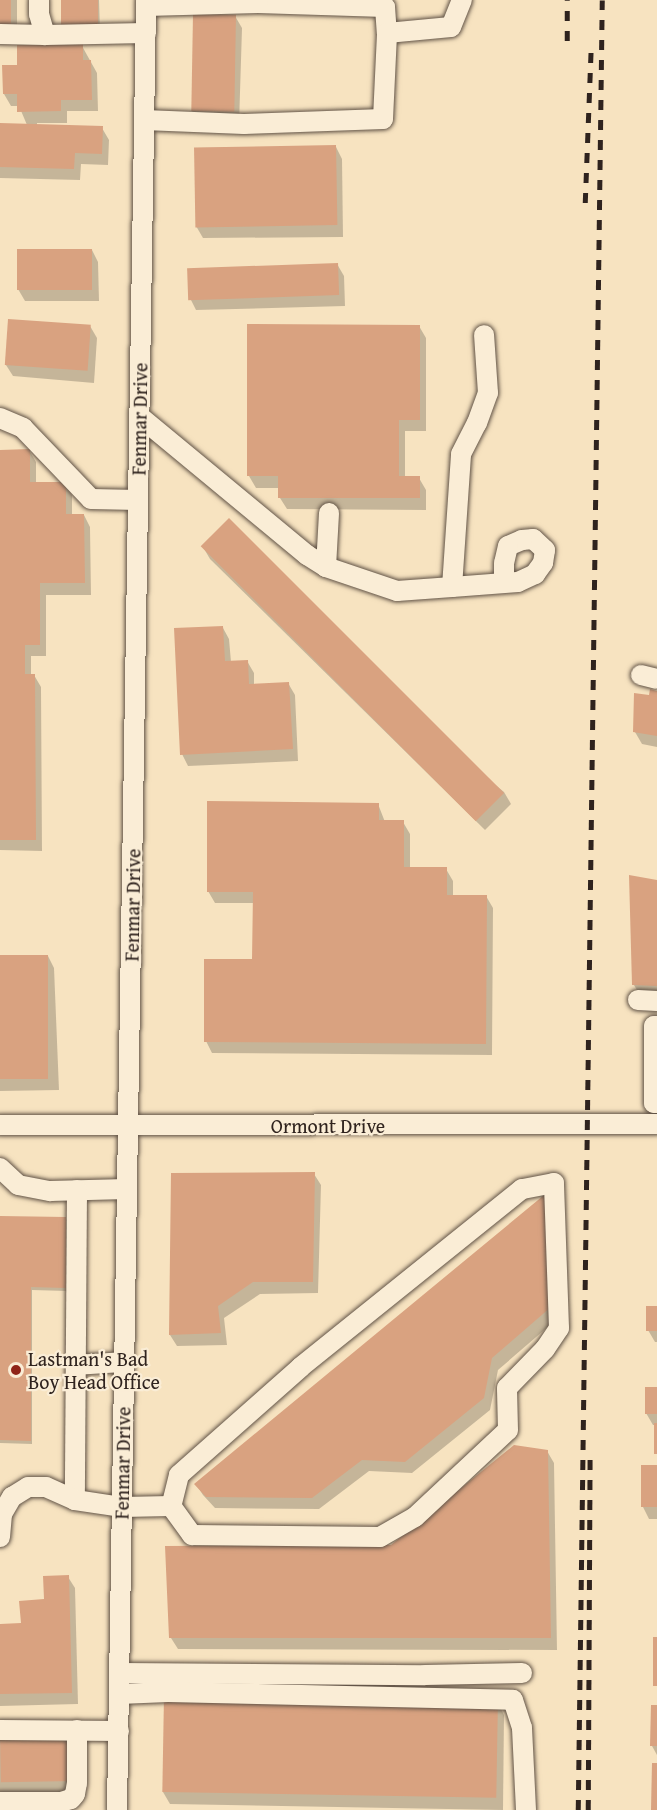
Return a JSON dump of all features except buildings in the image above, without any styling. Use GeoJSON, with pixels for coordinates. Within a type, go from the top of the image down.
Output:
{"type":"FeatureCollection","features":[{"type":"Feature","properties":{"kind":"street"},"geometry":{"type":"LineString","coordinates":[[39,0],[39,14],[45,35]]}},
{"type":"Feature","properties":{"kind":"street"},"geometry":{"type":"LineString","coordinates":[[387,33],[451,27],[462,0]]}},
{"type":"Feature","properties":{"kind":"street"},"geometry":{"type":"LineString","coordinates":[[144,120],[243,124],[383,119],[387,33],[385,7],[333,2],[146,3]]}},
{"type":"Feature","properties":{"kind":"street","name":"Fenmar Drive"},"geometry":{"type":"LineString","coordinates":[[117,1810],[146,3]]}},
{"type":"Feature","properties":{"kind":"street"},"geometry":{"type":"LineString","coordinates":[[0,34],[146,33]]}},
{"type":"Feature","properties":{"kind":"street"},"geometry":{"type":"LineString","coordinates":[[452,587],[460,454],[477,423],[488,393],[484,334]]}},
{"type":"Feature","properties":{"kind":"street"},"geometry":{"type":"LineString","coordinates":[[139,416],[308,555],[326,567],[397,591],[504,582]]}},
{"type":"Feature","properties":{"kind":"street"},"geometry":{"type":"LineString","coordinates":[[0,418],[23,428],[91,499],[138,500]]}},
{"type":"Feature","properties":{"kind":"street"},"geometry":{"type":"LineString","coordinates":[[326,567],[329,513]]}},
{"type":"Feature","properties":{"kind":"street"},"geometry":{"type":"LineString","coordinates":[[657,1026],[654,1026],[654,1103],[657,1103]]}},
{"type":"Feature","properties":{"kind":"street","name":"Ormont Drive"},"geometry":{"type":"LineString","coordinates":[[0,1125],[657,1124]]}},
{"type":"Feature","properties":{"kind":"street"},"geometry":{"type":"LineString","coordinates":[[0,1168],[18,1185],[50,1191],[127,1189]]}},
{"type":"Feature","properties":{"kind":"street"},"geometry":{"type":"LineString","coordinates":[[554,1183],[559,1328],[545,1349],[507,1388],[508,1430],[416,1517],[380,1537],[192,1535],[171,1506],[179,1475],[301,1367],[522,1189],[554,1183]]}},
{"type":"Feature","properties":{"kind":"street"},"geometry":{"type":"LineString","coordinates":[[75,1500],[77,1190]]}},
{"type":"Feature","properties":{"kind":"street"},"geometry":{"type":"LineString","coordinates":[[76,1365],[124,1362]]}},
{"type":"Feature","properties":{"kind":"street"},"geometry":{"type":"LineString","coordinates":[[0,1537],[6,1492],[28,1486],[46,1487],[75,1500],[122,1507],[171,1506]]}},
{"type":"Feature","properties":{"kind":"street"},"geometry":{"type":"LineString","coordinates":[[119,1673],[424,1675],[522,1673]]}},
{"type":"Feature","properties":{"kind":"street"},"geometry":{"type":"LineString","coordinates":[[119,1694],[168,1692],[513,1700],[522,1728],[526,1810]]}},
{"type":"Feature","properties":{"kind":"street"},"geometry":{"type":"LineString","coordinates":[[0,1730],[119,1731]]}},
{"type":"Feature","properties":{"kind":"street"},"geometry":{"type":"LineString","coordinates":[[0,1802],[61,1802],[70,1799],[75,1794],[77,1783],[77,1730]]}},
{"type":"Feature","properties":{"kind":"railway"},"geometry":{"type":"LineString","coordinates":[[567,0],[567,41]]}},
{"type":"Feature","properties":{"kind":"railway"},"geometry":{"type":"LineString","coordinates":[[578,1810],[602,0]]}},
{"type":"Feature","properties":{"kind":"railway"},"geometry":{"type":"LineString","coordinates":[[585,203],[591,47]]}},
{"type":"Feature","properties":{"kind":"railway"},"geometry":{"type":"LineString","coordinates":[[588,1810],[590,1459]]}},
{"type":"Feature","properties":{"kind":"place","name":"Lastman's Bad Boy Head Office"},"geometry":{"type":"Point","coordinates":[16,1370]}}]}
